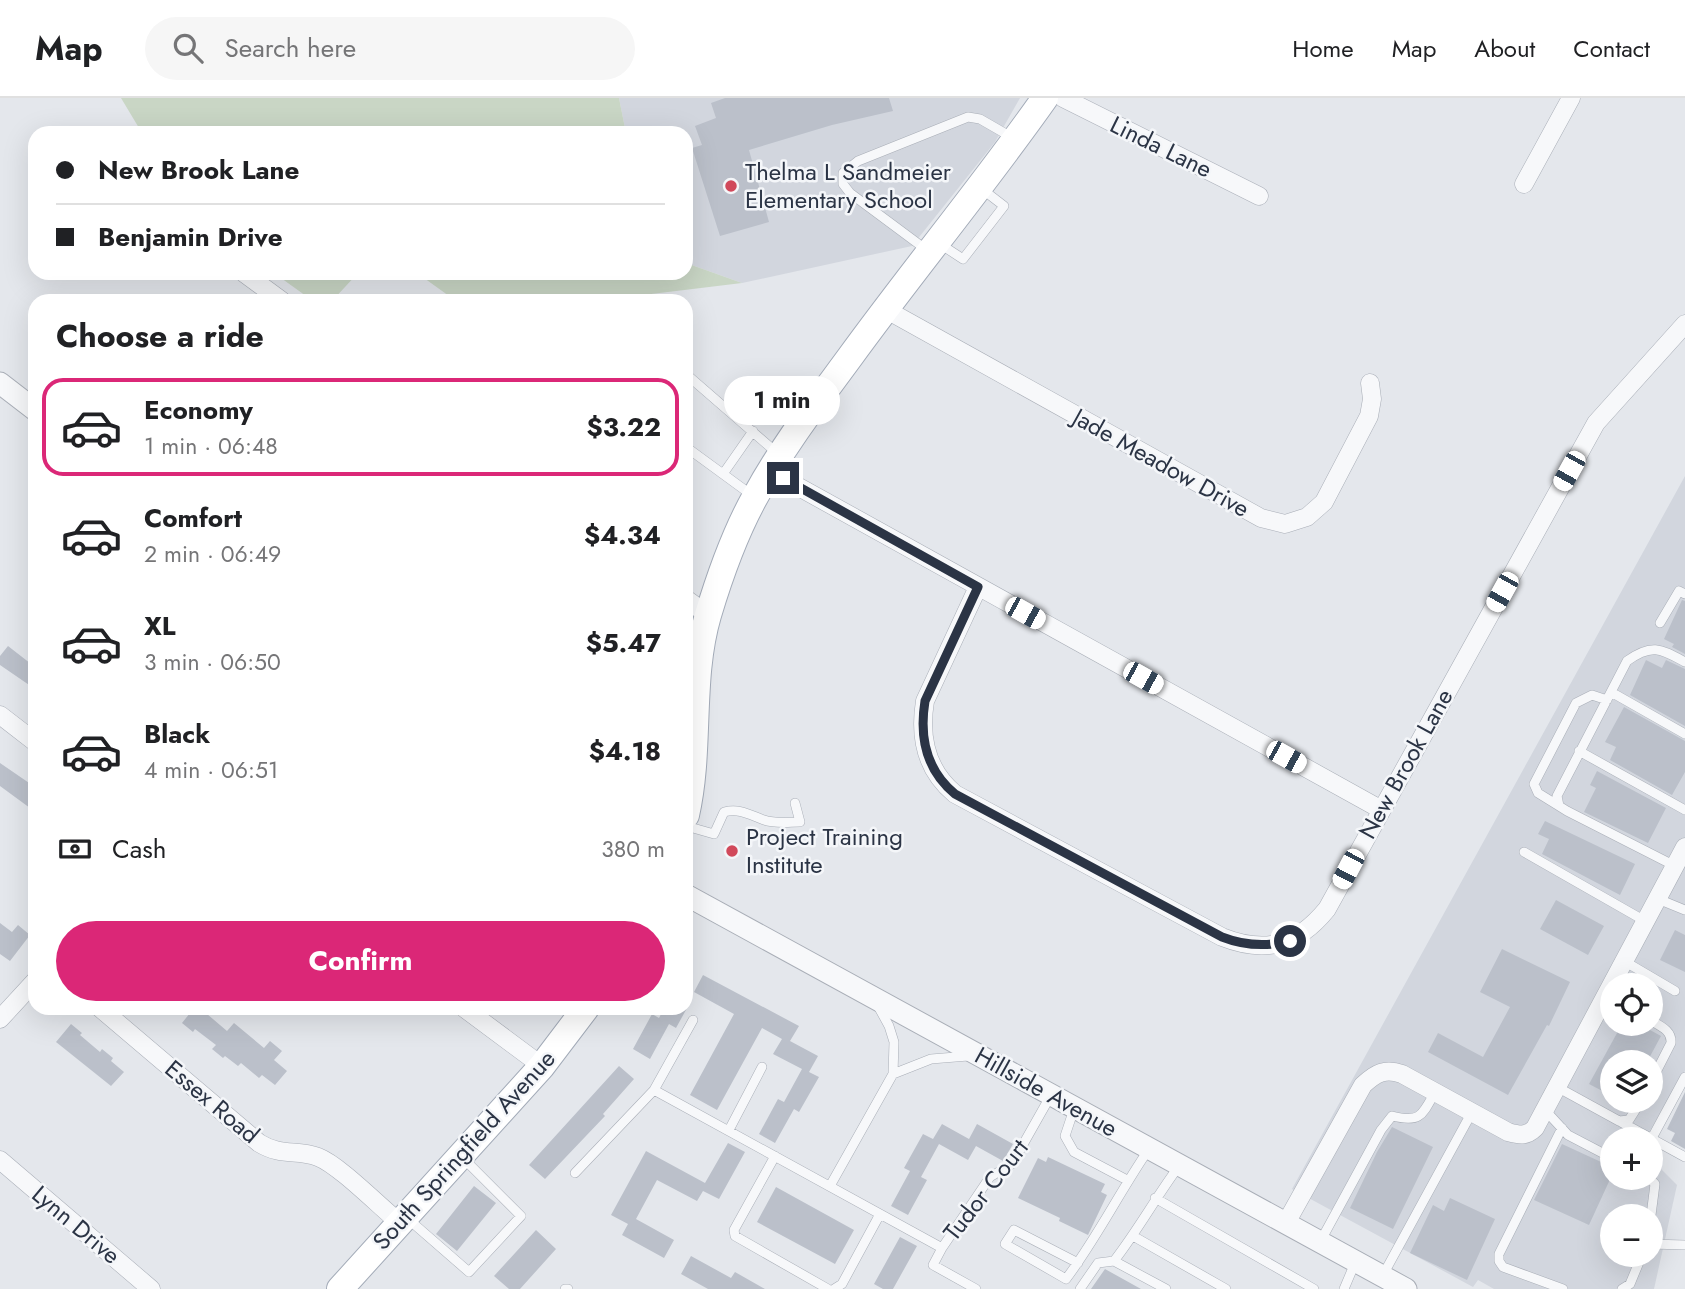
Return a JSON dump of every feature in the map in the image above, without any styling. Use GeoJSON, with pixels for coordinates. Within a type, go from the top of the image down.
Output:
{"type":"FeatureCollection","features":[{"type":"Feature","properties":{"kind":"main road"},"geometry":{"type":"LineString","coordinates":[[693,725],[702,639],[708,615],[733,546],[755,497],[775,463],[885,309],[1045,100]]}},
{"type":"Feature","properties":{"kind":"main road","name":"South Springfield Avenue"},"geometry":{"type":"LineString","coordinates":[[340,1289],[542,1066],[581,1015]]}},
{"type":"Feature","properties":{"kind":"street"},"geometry":{"type":"LineString","coordinates":[[1524,184],[1570,98]]}},
{"type":"Feature","properties":{"kind":"street","name":"Linda Lane"},"geometry":{"type":"LineString","coordinates":[[1045,100],[1259,196]]}},
{"type":"Feature","properties":{"kind":"street"},"geometry":{"type":"LineString","coordinates":[[254,280],[272,294]]}},
{"type":"Feature","properties":{"kind":"street","name":"Jade Meadow Drive"},"geometry":{"type":"LineString","coordinates":[[885,309],[1261,519],[1284,524],[1307,517],[1324,502],[1369,416],[1372,399],[1370,383]]}},
{"type":"Feature","properties":{"kind":"street","name":"New Brook Lane"},"geometry":{"type":"LineString","coordinates":[[978,587],[931,683],[925,701],[921,720],[922,740],[937,776],[955,794],[1222,937],[1257,946],[1290,941],[1315,924],[1326,909],[1596,423],[1685,324]]}},
{"type":"Feature","properties":{"kind":"street"},"geometry":{"type":"LineString","coordinates":[[0,383],[28,405]]}},
{"type":"Feature","properties":{"kind":"street"},"geometry":{"type":"LineString","coordinates":[[775,463],[978,587],[1380,809]]}},
{"type":"Feature","properties":{"kind":"street"},"geometry":{"type":"LineString","coordinates":[[693,604],[708,615]]}},
{"type":"Feature","properties":{"kind":"street"},"geometry":{"type":"LineString","coordinates":[[0,715],[28,737]]}},
{"type":"Feature","properties":{"kind":"street"},"geometry":{"type":"LineString","coordinates":[[1619,973],[1685,847]]}},
{"type":"Feature","properties":{"kind":"street","name":"Hillside Avenue"},"geometry":{"type":"LineString","coordinates":[[693,899],[1395,1285]]}},
{"type":"Feature","properties":{"kind":"street"},"geometry":{"type":"LineString","coordinates":[[2,1013],[28,988]]}},
{"type":"Feature","properties":{"kind":"street"},"geometry":{"type":"LineString","coordinates":[[1286,1223],[1363,1085],[1372,1076],[1391,1070],[1402,1073],[1508,1132],[1529,1134],[1535,1128],[1600,1013]]}},
{"type":"Feature","properties":{"kind":"street","name":"Essex Road"},"geometry":{"type":"LineString","coordinates":[[108,1015],[259,1143],[272,1151],[316,1156],[331,1164],[403,1220]]}},
{"type":"Feature","properties":{"kind":"street"},"geometry":{"type":"LineString","coordinates":[[473,1015],[542,1066]]}},
{"type":"Feature","properties":{"kind":"street","name":"Lynn Drive"},"geometry":{"type":"LineString","coordinates":[[0,1160],[151,1289]]}},
{"type":"Feature","properties":{"kind":"lane"},"geometry":{"type":"LineString","coordinates":[[932,246],[850,192],[844,184],[844,173],[859,162],[968,117],[980,119],[1015,139]]}},
{"type":"Feature","properties":{"kind":"lane"},"geometry":{"type":"LineString","coordinates":[[693,380],[753,431],[775,463]]}},
{"type":"Feature","properties":{"kind":"lane"},"geometry":{"type":"LineString","coordinates":[[723,474],[753,431]]}},
{"type":"Feature","properties":{"kind":"lane"},"geometry":{"type":"LineString","coordinates":[[693,452],[755,497]]}},
{"type":"Feature","properties":{"kind":"lane"},"geometry":{"type":"LineString","coordinates":[[1660,623],[1679,591],[1685,594]]}},
{"type":"Feature","properties":{"kind":"lane"},"geometry":{"type":"LineString","coordinates":[[1559,806],[1557,796],[1628,661],[1645,650],[1659,649],[1685,662]]}},
{"type":"Feature","properties":{"kind":"lane"},"geometry":{"type":"LineString","coordinates":[[1675,866],[1559,806],[1538,793],[1534,784],[1576,703],[1592,695],[1609,696],[1685,734]]}},
{"type":"Feature","properties":{"kind":"lane"},"geometry":{"type":"LineString","coordinates":[[1579,751],[1685,810]]}},
{"type":"Feature","properties":{"kind":"lane"},"geometry":{"type":"LineString","coordinates":[[693,828],[714,834],[724,811],[732,810],[747,812],[766,821],[800,822],[795,803]]}},
{"type":"Feature","properties":{"kind":"lane"},"geometry":{"type":"LineString","coordinates":[[1524,852],[1645,921]]}},
{"type":"Feature","properties":{"kind":"lane"},"geometry":{"type":"LineString","coordinates":[[1658,899],[1685,909]]}},
{"type":"Feature","properties":{"kind":"lane"},"geometry":{"type":"LineString","coordinates":[[1624,961],[1675,991]]}},
{"type":"Feature","properties":{"kind":"lane"},"geometry":{"type":"LineString","coordinates":[[830,1186],[892,1074],[894,1042],[889,1026],[872,996]]}},
{"type":"Feature","properties":{"kind":"lane"},"geometry":{"type":"LineString","coordinates":[[575,1173],[654,1090],[693,1020]]}},
{"type":"Feature","properties":{"kind":"lane"},"geometry":{"type":"LineString","coordinates":[[1663,1028],[1672,1037],[1663,1059]]}},
{"type":"Feature","properties":{"kind":"lane"},"geometry":{"type":"LineString","coordinates":[[892,1074],[931,1059],[981,1056]]}},
{"type":"Feature","properties":{"kind":"lane"},"geometry":{"type":"LineString","coordinates":[[729,1130],[762,1067]]}},
{"type":"Feature","properties":{"kind":"lane"},"geometry":{"type":"LineString","coordinates":[[1658,1127],[1685,1077]]}},
{"type":"Feature","properties":{"kind":"lane"},"geometry":{"type":"LineString","coordinates":[[1557,1087],[1631,1127]]}},
{"type":"Feature","properties":{"kind":"lane","name":"Tudor Court"},"geometry":{"type":"LineString","coordinates":[[654,1090],[942,1248]]}},
{"type":"Feature","properties":{"kind":"lane"},"geometry":{"type":"LineString","coordinates":[[1320,1242],[1381,1130],[1392,1116],[1410,1120],[1423,1115],[1436,1092]]}},
{"type":"Feature","properties":{"kind":"lane","name":"Tudor Court"},"geometry":{"type":"LineString","coordinates":[[976,1289],[933,1265],[990,1177],[1012,1164],[1051,1095]]}},
{"type":"Feature","properties":{"kind":"lane"},"geometry":{"type":"LineString","coordinates":[[1074,1108],[1065,1136],[1074,1152],[1128,1180]]}},
{"type":"Feature","properties":{"kind":"lane"},"geometry":{"type":"LineString","coordinates":[[1545,1110],[1568,1135],[1600,1152]]}},
{"type":"Feature","properties":{"kind":"lane"},"geometry":{"type":"LineString","coordinates":[[1395,1285],[1472,1112]]}},
{"type":"Feature","properties":{"kind":"lane"},"geometry":{"type":"LineString","coordinates":[[1619,1121],[1629,1120],[1633,1113]]}},
{"type":"Feature","properties":{"kind":"lane"},"geometry":{"type":"LineString","coordinates":[[1562,1128],[1499,1254],[1499,1261],[1503,1267],[1563,1289]]}},
{"type":"Feature","properties":{"kind":"lane"},"geometry":{"type":"LineString","coordinates":[[1663,1144],[1685,1157]]}},
{"type":"Feature","properties":{"kind":"lane"},"geometry":{"type":"LineString","coordinates":[[1078,1263],[1014,1230],[1005,1244],[1066,1279],[1078,1263],[1149,1149]]}},
{"type":"Feature","properties":{"kind":"lane"},"geometry":{"type":"LineString","coordinates":[[403,1220],[469,1272],[521,1216],[462,1156]]}},
{"type":"Feature","properties":{"kind":"lane"},"geometry":{"type":"LineString","coordinates":[[775,1156],[734,1230],[735,1236],[828,1289]]}},
{"type":"Feature","properties":{"kind":"lane"},"geometry":{"type":"LineString","coordinates":[[1114,1261],[1180,1165]]}},
{"type":"Feature","properties":{"kind":"lane"},"geometry":{"type":"LineString","coordinates":[[1155,1198],[1314,1289]]}},
{"type":"Feature","properties":{"kind":"lane"},"geometry":{"type":"LineString","coordinates":[[834,1289],[842,1284],[880,1214]]}},
{"type":"Feature","properties":{"kind":"lane"},"geometry":{"type":"LineString","coordinates":[[1133,1236],[1226,1289]]}},
{"type":"Feature","properties":{"kind":"lane"},"geometry":{"type":"LineString","coordinates":[[1663,1244],[1685,1245]]}},
{"type":"Feature","properties":{"kind":"lane"},"geometry":{"type":"LineString","coordinates":[[1080,1289],[1098,1263],[1114,1261],[1166,1289]]}},
{"type":"Feature","properties":{"kind":"lane"},"geometry":{"type":"LineString","coordinates":[[1344,1289],[1356,1262]]}},
{"type":"Feature","properties":{"kind":"lane"},"geometry":{"type":"LineString","coordinates":[[1622,1289],[1630,1284],[1637,1267]]}},
{"type":"Feature","properties":{"kind":"shaded area"},"geometry":{"type":"Polygon","coordinates":[[[619,98],[1020,98],[995,142],[912,246],[742,283],[693,266],[693,126],[625,126],[619,98]]]}},
{"type":"Feature","properties":{"kind":"shaded area"},"geometry":{"type":"Polygon","coordinates":[[[1685,476],[1685,1071],[1663,1108],[1663,1050],[1600,1050],[1600,1113],[1660,1113],[1652,1127],[1600,1127],[1600,1190],[1663,1190],[1663,1171],[1677,1185],[1663,1248],[1663,1204],[1600,1204],[1600,1267],[1659,1267],[1654,1289],[1494,1289],[1478,1280],[1473,1287],[1292,1189],[1685,476]]]}},
{"type":"Feature","properties":{"kind":"green space"},"geometry":{"type":"Polygon","coordinates":[[[121,98],[619,98],[625,126],[138,126],[121,98]]]}},
{"type":"Feature","properties":{"kind":"green space"},"geometry":{"type":"Polygon","coordinates":[[[693,266],[742,283],[651,294],[446,294],[427,280],[693,280],[693,266]]]}},
{"type":"Feature","properties":{"kind":"green space"},"geometry":{"type":"Polygon","coordinates":[[[284,280],[352,280],[338,294],[303,294],[284,280]]]}},
{"type":"Feature","properties":{"kind":"building","name":"Thelma L Sandmeier Elementary School"},"geometry":{"type":"Polygon","coordinates":[[[725,98],[889,98],[893,111],[832,125],[749,150],[769,222],[720,236],[693,151],[693,148],[702,145],[695,126],[716,118],[711,103],[725,98]]]}},
{"type":"Feature","properties":{"kind":"building"},"geometry":{"type":"Polygon","coordinates":[[[1682,600],[1685,601],[1685,654],[1664,639],[1682,600]]]}},
{"type":"Feature","properties":{"kind":"building"},"geometry":{"type":"Polygon","coordinates":[[[8,646],[28,662],[28,684],[0,665],[0,656],[8,646]]]}},
{"type":"Feature","properties":{"kind":"building"},"geometry":{"type":"Polygon","coordinates":[[[1646,660],[1662,668],[1666,660],[1685,669],[1685,726],[1630,695],[1646,660]]]}},
{"type":"Feature","properties":{"kind":"building"},"geometry":{"type":"Polygon","coordinates":[[[1624,707],[1685,741],[1685,772],[1672,795],[1610,760],[1616,747],[1605,742],[1624,707]]]}},
{"type":"Feature","properties":{"kind":"building"},"geometry":{"type":"Polygon","coordinates":[[[0,763],[28,782],[28,807],[0,786],[0,763]]]}},
{"type":"Feature","properties":{"kind":"building"},"geometry":{"type":"Polygon","coordinates":[[[1597,771],[1666,808],[1648,843],[1584,812],[1596,788],[1590,785],[1597,771]]]}},
{"type":"Feature","properties":{"kind":"building"},"geometry":{"type":"Polygon","coordinates":[[[1545,821],[1635,864],[1620,895],[1542,854],[1549,839],[1538,834],[1545,821]]]}},
{"type":"Feature","properties":{"kind":"building"},"geometry":{"type":"Polygon","coordinates":[[[1556,900],[1604,926],[1588,955],[1540,929],[1556,900]]]}},
{"type":"Feature","properties":{"kind":"building"},"geometry":{"type":"Polygon","coordinates":[[[0,923],[12,932],[18,925],[28,933],[28,938],[10,961],[0,954],[0,923]]]}},
{"type":"Feature","properties":{"kind":"building"},"geometry":{"type":"Polygon","coordinates":[[[1675,930],[1685,935],[1685,972],[1660,960],[1675,930]]]}},
{"type":"Feature","properties":{"kind":"building"},"geometry":{"type":"Polygon","coordinates":[[[1502,949],[1570,982],[1549,1026],[1547,1025],[1508,1095],[1428,1052],[1438,1033],[1483,1057],[1510,1007],[1480,992],[1502,949]]]}},
{"type":"Feature","properties":{"kind":"building"},"geometry":{"type":"Polygon","coordinates":[[[703,975],[799,1026],[790,1041],[818,1056],[809,1072],[819,1077],[799,1112],[794,1109],[775,1143],[759,1134],[778,1099],[784,1102],[802,1069],[773,1054],[782,1039],[762,1028],[717,1110],[690,1095],[734,1014],[694,992],[703,975]]]}},
{"type":"Feature","properties":{"kind":"building"},"geometry":{"type":"Polygon","coordinates":[[[188,1015],[208,1015],[227,1031],[234,1023],[264,1048],[270,1041],[282,1051],[274,1060],[287,1071],[275,1085],[262,1075],[259,1078],[241,1063],[238,1066],[225,1056],[223,1058],[212,1049],[216,1045],[182,1023],[188,1015]]]}},
{"type":"Feature","properties":{"kind":"building"},"geometry":{"type":"Polygon","coordinates":[[[651,1015],[659,1018],[660,1015],[683,1015],[676,1028],[669,1024],[650,1059],[633,1049],[651,1015]]]}},
{"type":"Feature","properties":{"kind":"building"},"geometry":{"type":"Polygon","coordinates":[[[71,1024],[100,1052],[102,1049],[113,1058],[111,1061],[124,1072],[111,1086],[56,1042],[71,1024]]]}},
{"type":"Feature","properties":{"kind":"building"},"geometry":{"type":"Polygon","coordinates":[[[1615,1036],[1661,1036],[1653,1050],[1608,1050],[1615,1036]]]}},
{"type":"Feature","properties":{"kind":"building"},"geometry":{"type":"Polygon","coordinates":[[[1600,1064],[1600,1090],[1589,1084],[1600,1064]]]}},
{"type":"Feature","properties":{"kind":"building"},"geometry":{"type":"Polygon","coordinates":[[[619,1066],[634,1079],[603,1114],[605,1116],[545,1179],[529,1165],[619,1066]]]}},
{"type":"Feature","properties":{"kind":"building"},"geometry":{"type":"Polygon","coordinates":[[[1685,1092],[1685,1149],[1671,1141],[1675,1133],[1667,1129],[1685,1092]]]}},
{"type":"Feature","properties":{"kind":"building"},"geometry":{"type":"Polygon","coordinates":[[[942,1124],[969,1139],[977,1124],[1013,1144],[1003,1161],[976,1146],[968,1160],[939,1144],[921,1177],[927,1180],[908,1215],[891,1206],[910,1171],[904,1168],[923,1134],[933,1139],[942,1124]]]}},
{"type":"Feature","properties":{"kind":"building"},"geometry":{"type":"Polygon","coordinates":[[[1392,1127],[1433,1147],[1393,1229],[1350,1208],[1392,1127]]]}},
{"type":"Feature","properties":{"kind":"building"},"geometry":{"type":"Polygon","coordinates":[[[728,1143],[745,1152],[719,1199],[703,1191],[697,1201],[657,1180],[636,1219],[674,1240],[664,1258],[622,1235],[628,1224],[611,1215],[646,1151],[705,1183],[728,1143]]]}},
{"type":"Feature","properties":{"kind":"building"},"geometry":{"type":"Polygon","coordinates":[[[1562,1144],[1600,1161],[1600,1190],[1605,1190],[1589,1225],[1534,1200],[1562,1144]]]}},
{"type":"Feature","properties":{"kind":"building"},"geometry":{"type":"Polygon","coordinates":[[[1048,1157],[1105,1184],[1101,1192],[1107,1195],[1088,1235],[1018,1198],[1038,1158],[1046,1162],[1048,1157]]]}},
{"type":"Feature","properties":{"kind":"building"},"geometry":{"type":"Polygon","coordinates":[[[474,1186],[496,1203],[457,1251],[436,1234],[474,1186]]]}},
{"type":"Feature","properties":{"kind":"building"},"geometry":{"type":"Polygon","coordinates":[[[776,1187],[854,1230],[835,1264],[757,1222],[776,1187]]]}},
{"type":"Feature","properties":{"kind":"building"},"geometry":{"type":"Polygon","coordinates":[[[1450,1198],[1495,1219],[1467,1280],[1410,1253],[1433,1205],[1444,1211],[1450,1198]]]}},
{"type":"Feature","properties":{"kind":"building"},"geometry":{"type":"Polygon","coordinates":[[[536,1230],[556,1249],[520,1289],[509,1289],[494,1276],[536,1230]]]}},
{"type":"Feature","properties":{"kind":"building"},"geometry":{"type":"Polygon","coordinates":[[[900,1237],[917,1246],[893,1289],[883,1289],[874,1284],[900,1237]]]}},
{"type":"Feature","properties":{"kind":"building"},"geometry":{"type":"Polygon","coordinates":[[[691,1256],[731,1278],[735,1272],[765,1289],[708,1289],[681,1274],[691,1256]]]}},
{"type":"Feature","properties":{"kind":"building"},"geometry":{"type":"Polygon","coordinates":[[[1105,1269],[1141,1289],[1091,1289],[1105,1269]]]}},
{"type":"Feature","properties":{"kind":"place","name":"Thelma L Sandmeier Elementary School"},"geometry":{"type":"Point","coordinates":[731,186]}},
{"type":"Feature","properties":{"kind":"place","name":"Project Training Institute"},"geometry":{"type":"Point","coordinates":[732,851]}},
{"type":"Feature","properties":{"kind":"route"},"geometry":{"type":"LineString","coordinates":[[783,478],[978,587],[931,683],[921,720],[922,740],[928,759],[943,784],[955,794],[1222,937],[1257,946],[1290,941]]}}]}
